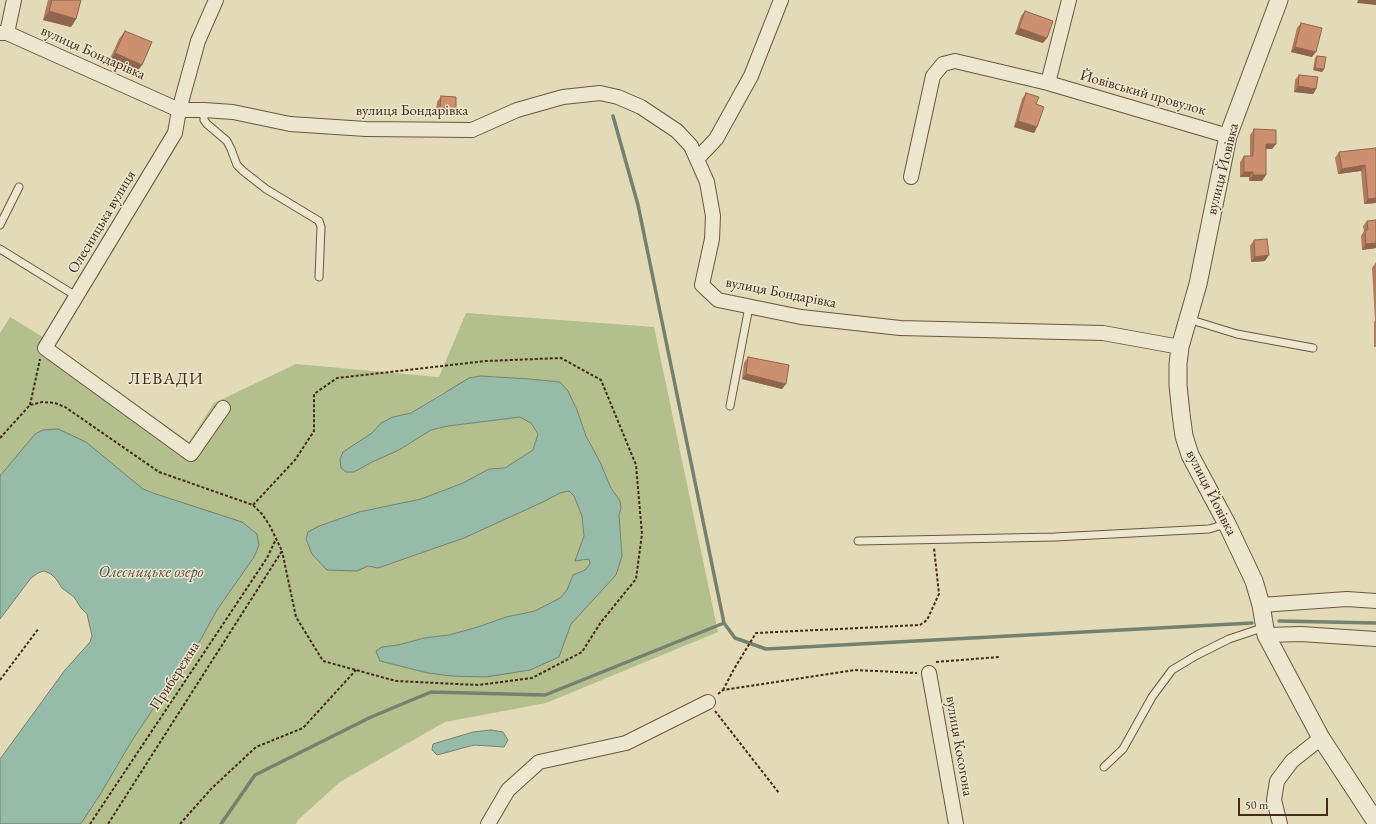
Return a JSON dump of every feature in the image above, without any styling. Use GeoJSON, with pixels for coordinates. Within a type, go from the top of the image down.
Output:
{"type":"FeatureCollection","features":[{"type":"Feature","properties":{"kind":"street"},"geometry":{"type":"LineString","coordinates":[[3,33],[14,0]]}},
{"type":"Feature","properties":{"kind":"street","name":"Олесницька вулиця"},"geometry":{"type":"LineString","coordinates":[[45,348],[176,133],[179,110],[198,41],[216,0]]}},
{"type":"Feature","properties":{"kind":"street"},"geometry":{"type":"LineString","coordinates":[[697,159],[716,139],[751,76],[781,0]]}},
{"type":"Feature","properties":{"kind":"street"},"geometry":{"type":"LineString","coordinates":[[1048,84],[1069,0]]}},
{"type":"Feature","properties":{"kind":"street","name":"вулиця Йовівка"},"geometry":{"type":"LineString","coordinates":[[1279,0],[1228,136],[1198,284],[1180,347],[1178,385],[1184,436],[1190,455],[1227,524],[1254,581],[1261,605],[1266,631],[1321,738],[1376,822]]}},
{"type":"Feature","properties":{"kind":"street","name":"вулиця Бондарівка"},"geometry":{"type":"LineString","coordinates":[[3,33],[179,110],[233,112],[290,124],[366,129],[472,130],[523,108],[563,97],[600,93],[618,97],[640,107],[677,131],[691,146],[707,182],[713,216],[712,240],[702,285],[718,300],[801,317],[900,328],[1103,333],[1180,347]]}},
{"type":"Feature","properties":{"kind":"street","name":"Йовівський провулок"},"geometry":{"type":"LineString","coordinates":[[911,177],[933,76],[943,64],[955,61],[1048,84],[1228,136]]}},
{"type":"Feature","properties":{"kind":"street"},"geometry":{"type":"LineString","coordinates":[[45,348],[191,454],[223,408]]}},
{"type":"Feature","properties":{"kind":"street"},"geometry":{"type":"LineString","coordinates":[[1261,605],[1347,599],[1376,600]]}},
{"type":"Feature","properties":{"kind":"street"},"geometry":{"type":"LineString","coordinates":[[1266,631],[1376,639]]}},
{"type":"Feature","properties":{"kind":"street","name":"вулиця Косогона"},"geometry":{"type":"LineString","coordinates":[[929,673],[956,824]]}},
{"type":"Feature","properties":{"kind":"street"},"geometry":{"type":"LineString","coordinates":[[488,824],[508,790],[539,762],[626,743],[708,702]]}},
{"type":"Feature","properties":{"kind":"street"},"geometry":{"type":"LineString","coordinates":[[1280,824],[1274,800],[1277,781],[1292,761],[1321,738]]}},
{"type":"Feature","properties":{"kind":"lane"},"geometry":{"type":"LineString","coordinates":[[204,110],[204,120],[227,141],[237,165],[243,171],[266,189],[319,221],[319,277]]}},
{"type":"Feature","properties":{"kind":"lane"},"geometry":{"type":"LineString","coordinates":[[0,225],[20,187]]}},
{"type":"Feature","properties":{"kind":"lane"},"geometry":{"type":"LineString","coordinates":[[0,249],[76,296]]}},
{"type":"Feature","properties":{"kind":"lane"},"geometry":{"type":"LineString","coordinates":[[730,406],[749,307]]}},
{"type":"Feature","properties":{"kind":"lane"},"geometry":{"type":"LineString","coordinates":[[1188,319],[1236,334],[1312,348]]}},
{"type":"Feature","properties":{"kind":"lane"},"geometry":{"type":"LineString","coordinates":[[858,541],[1078,536],[1209,529],[1227,524]]}},
{"type":"Feature","properties":{"kind":"lane"},"geometry":{"type":"LineString","coordinates":[[1104,767],[1123,749],[1152,697],[1172,670],[1197,655],[1229,640],[1266,631]]}},
{"type":"Feature","properties":{"kind":"path"},"geometry":{"type":"LineString","coordinates":[[0,438],[30,405],[38,363],[45,348]]}},
{"type":"Feature","properties":{"kind":"path"},"geometry":{"type":"LineString","coordinates":[[30,405],[42,402],[55,402],[65,407],[159,472],[253,505],[262,514],[282,551],[296,617],[323,661],[396,681],[478,685],[532,678],[582,652],[601,622],[636,580],[642,534],[636,464],[601,380],[561,358],[486,361],[337,378],[314,394],[314,431],[295,460],[253,505]]}},
{"type":"Feature","properties":{"kind":"path","name":"Прибережна"},"geometry":{"type":"LineString","coordinates":[[90,824],[267,558],[276,539]]}},
{"type":"Feature","properties":{"kind":"path"},"geometry":{"type":"LineString","coordinates":[[779,793],[708,702],[723,690],[735,666],[756,633],[920,625],[927,620],[939,594],[933,540]]}},
{"type":"Feature","properties":{"kind":"path"},"geometry":{"type":"LineString","coordinates":[[108,824],[282,551]]}},
{"type":"Feature","properties":{"kind":"path"},"geometry":{"type":"LineString","coordinates":[[0,680],[40,628]]}},
{"type":"Feature","properties":{"kind":"path"},"geometry":{"type":"LineString","coordinates":[[723,690],[855,670],[929,673],[934,662],[999,657]]}},
{"type":"Feature","properties":{"kind":"path"},"geometry":{"type":"LineString","coordinates":[[180,824],[211,789],[256,747],[303,728],[356,670]]}},
{"type":"Feature","properties":{"kind":"shaded area"},"geometry":{"type":"Polygon","coordinates":[[[466,313],[654,327],[718,632],[546,703],[445,722],[340,782],[298,820],[296,824],[80,824],[101,793],[131,742],[165,691],[195,650],[217,610],[254,557],[259,545],[177,501],[143,489],[86,442],[35,434],[0,476],[0,333],[10,317],[43,337],[189,442],[214,403],[296,364],[439,377],[466,313]],[[491,376],[442,393],[411,413],[393,417],[381,423],[372,433],[343,452],[354,472],[399,450],[431,430],[448,426],[520,417],[531,423],[538,434],[533,450],[505,468],[489,469],[463,483],[421,499],[359,512],[319,526],[368,566],[378,568],[464,538],[560,493],[569,491],[574,496],[582,516],[584,536],[576,561],[589,559],[590,564],[585,570],[573,575],[567,590],[560,598],[535,611],[506,617],[478,627],[449,635],[424,638],[398,645],[383,647],[381,661],[400,665],[559,657],[571,624],[616,575],[619,515],[621,508],[620,501],[611,488],[600,462],[586,436],[577,410],[560,382],[491,376]]]}},
{"type":"Feature","properties":{"kind":"water"},"geometry":{"type":"Polygon","coordinates":[[[481,376],[560,382],[568,391],[577,410],[586,436],[600,462],[611,488],[620,501],[621,508],[619,515],[622,556],[616,575],[571,624],[559,657],[530,670],[486,677],[451,676],[428,673],[380,661],[376,651],[382,647],[398,645],[424,638],[449,635],[506,617],[535,611],[560,598],[567,590],[573,575],[585,570],[590,564],[589,559],[575,561],[584,536],[582,516],[574,496],[569,491],[560,493],[464,538],[378,568],[368,566],[357,571],[327,570],[312,554],[306,539],[308,532],[319,526],[359,512],[421,499],[463,483],[489,469],[505,468],[533,450],[538,434],[531,423],[520,417],[448,426],[431,430],[399,450],[354,472],[346,472],[341,468],[340,459],[343,452],[372,433],[381,423],[393,417],[411,413],[469,378],[481,376]]]}},
{"type":"Feature","properties":{"kind":"water","name":"Олесницьке озеро"},"geometry":{"type":"Polygon","coordinates":[[[58,429],[86,442],[143,489],[242,522],[257,534],[259,545],[254,557],[217,610],[195,650],[165,691],[131,742],[82,822],[80,824],[0,824],[0,759],[65,670],[90,642],[92,636],[87,614],[74,597],[62,588],[51,574],[44,571],[31,578],[0,619],[0,476],[35,434],[43,430],[58,429]]]}},
{"type":"Feature","properties":{"kind":"water"},"geometry":{"type":"Polygon","coordinates":[[[491,730],[503,732],[508,740],[504,747],[474,745],[437,755],[432,750],[433,744],[473,732],[491,730]]]}},
{"type":"Feature","properties":{"kind":"building"},"geometry":{"type":"Polygon","coordinates":[[[52,0],[81,0],[76,19],[49,11],[52,0]]]}},
{"type":"Feature","properties":{"kind":"building"},"geometry":{"type":"Polygon","coordinates":[[[1025,11],[1053,21],[1047,38],[1019,28],[1025,11]]]}},
{"type":"Feature","properties":{"kind":"building"},"geometry":{"type":"Polygon","coordinates":[[[1301,23],[1322,28],[1316,52],[1295,47],[1301,23]]]}},
{"type":"Feature","properties":{"kind":"building"},"geometry":{"type":"Polygon","coordinates":[[[125,31],[152,42],[142,65],[115,53],[125,31]]]}},
{"type":"Feature","properties":{"kind":"building"},"geometry":{"type":"Polygon","coordinates":[[[1317,56],[1326,57],[1324,69],[1315,68],[1317,56]]]}},
{"type":"Feature","properties":{"kind":"building"},"geometry":{"type":"Polygon","coordinates":[[[1299,75],[1318,77],[1316,89],[1298,86],[1299,75]]]}},
{"type":"Feature","properties":{"kind":"building"},"geometry":{"type":"Polygon","coordinates":[[[1026,93],[1039,97],[1036,104],[1044,107],[1037,127],[1018,121],[1026,93]]]}},
{"type":"Feature","properties":{"kind":"building"},"geometry":{"type":"Polygon","coordinates":[[[441,96],[456,97],[456,109],[440,108],[441,96]]]}},
{"type":"Feature","properties":{"kind":"building"},"geometry":{"type":"Polygon","coordinates":[[[1254,129],[1276,130],[1276,144],[1266,144],[1266,175],[1253,175],[1253,172],[1244,172],[1244,156],[1253,156],[1254,129]]]}},
{"type":"Feature","properties":{"kind":"building"},"geometry":{"type":"Polygon","coordinates":[[[1376,148],[1376,198],[1368,199],[1365,165],[1342,169],[1339,152],[1376,148]]]}},
{"type":"Feature","properties":{"kind":"building"},"geometry":{"type":"Polygon","coordinates":[[[1376,220],[1376,243],[1366,244],[1365,230],[1368,230],[1367,221],[1376,220]]]}},
{"type":"Feature","properties":{"kind":"building"},"geometry":{"type":"Polygon","coordinates":[[[1267,239],[1269,255],[1255,257],[1254,240],[1267,239]]]}},
{"type":"Feature","properties":{"kind":"building"},"geometry":{"type":"Polygon","coordinates":[[[748,357],[789,365],[786,384],[746,374],[748,357]]]}},
{"type":"Feature","properties":{"kind":"waterway"},"geometry":{"type":"LineString","coordinates":[[613,116],[638,205],[724,623],[735,638],[766,649],[1252,623]]}},
{"type":"Feature","properties":{"kind":"waterway"},"geometry":{"type":"LineString","coordinates":[[1279,621],[1376,623]]}},
{"type":"Feature","properties":{"kind":"waterway"},"geometry":{"type":"LineString","coordinates":[[221,824],[255,775],[371,717],[431,692],[545,695],[724,623]]}},
{"type":"Feature","properties":{"kind":"district","name":"ЛЕВАДИ"},"geometry":{"type":"Point","coordinates":[166,379]}}]}
